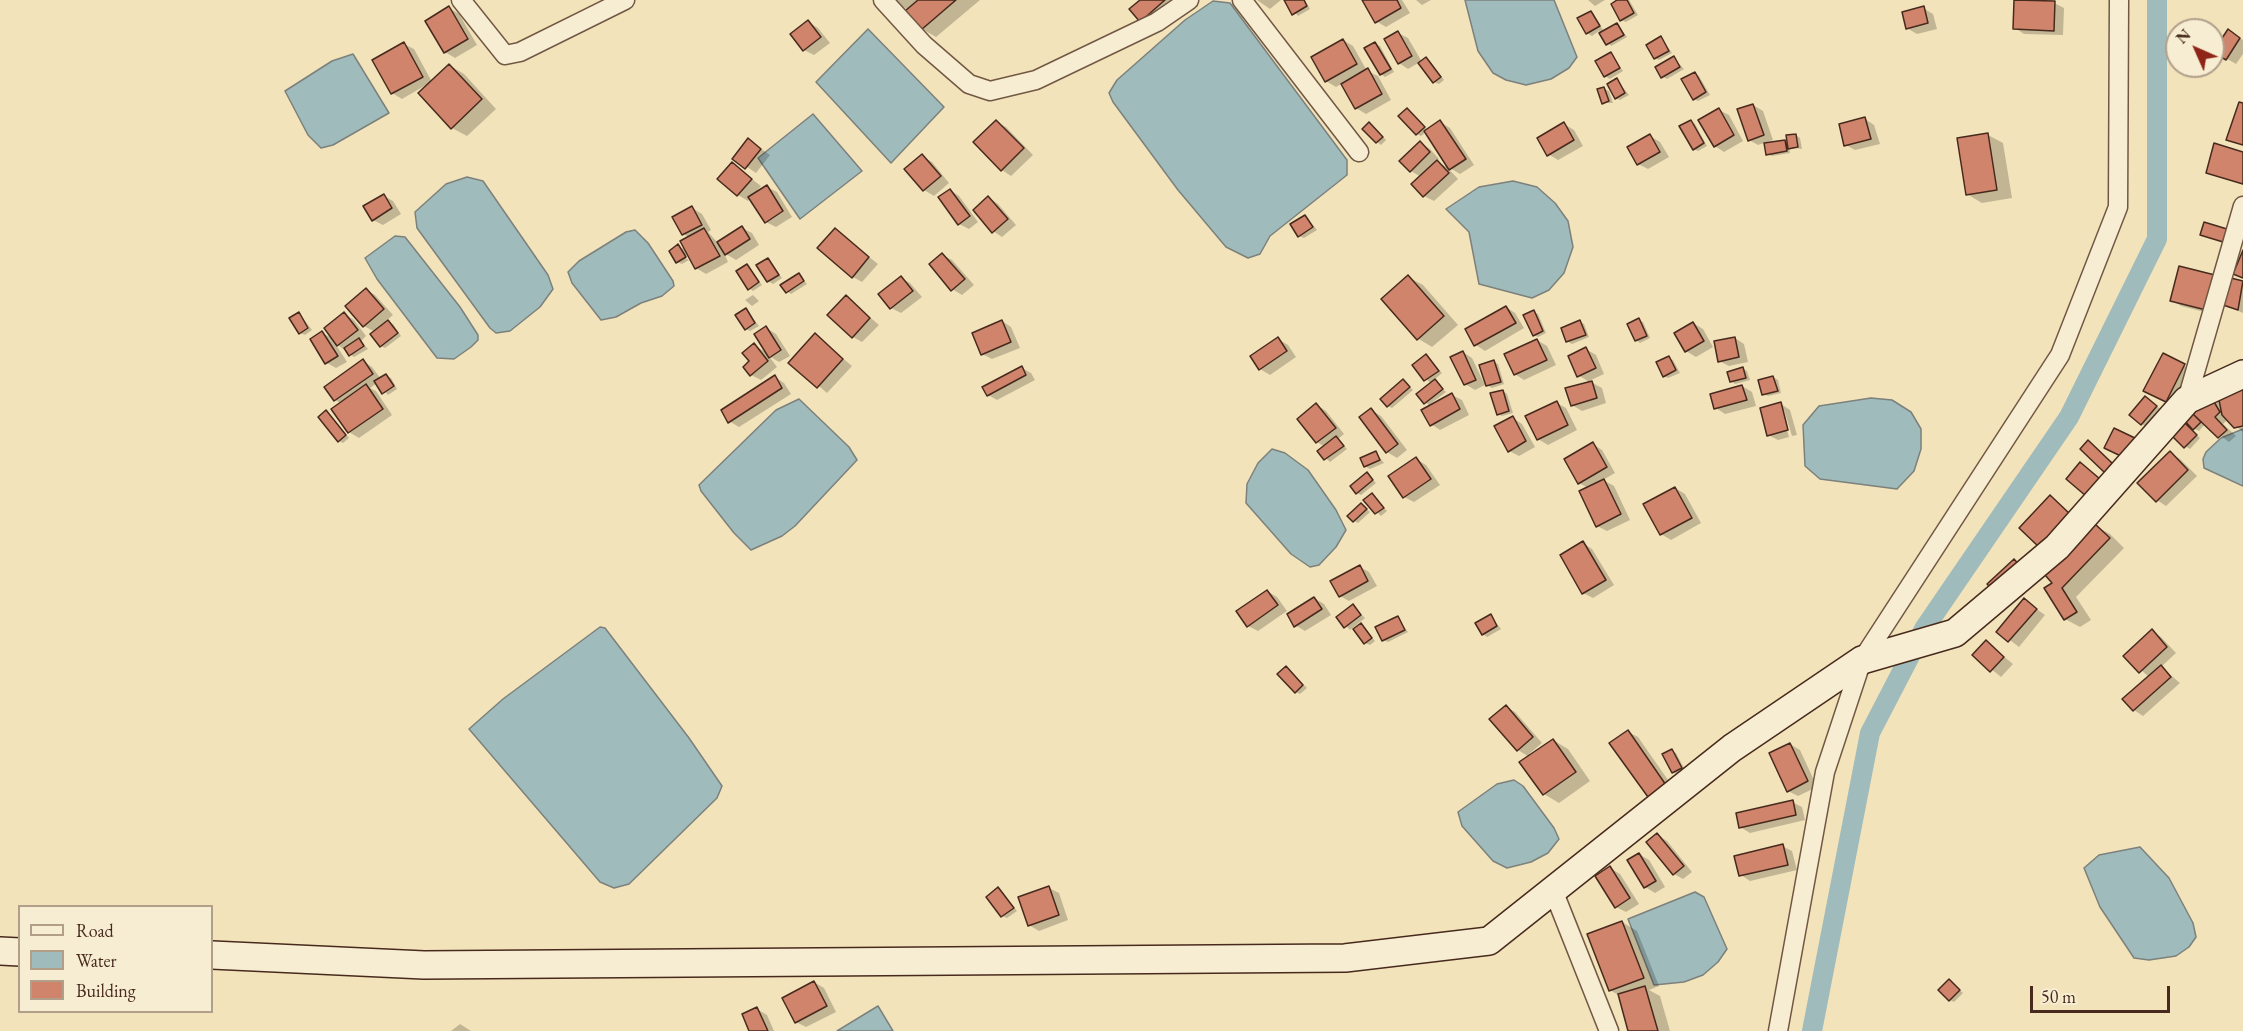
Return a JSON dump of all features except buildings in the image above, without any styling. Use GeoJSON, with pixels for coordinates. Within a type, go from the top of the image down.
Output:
{"type":"FeatureCollection","features":[{"type":"Feature","properties":{"kind":"main road"},"geometry":{"type":"LineString","coordinates":[[213,955],[424,965],[1345,958],[1489,941],[1732,748],[1862,660],[1955,633],[2056,547],[2187,400],[2243,374]]}},
{"type":"Feature","properties":{"kind":"main road"},"geometry":{"type":"LineString","coordinates":[[0,951],[18,952]]}},
{"type":"Feature","properties":{"kind":"street"},"geometry":{"type":"LineString","coordinates":[[461,0],[505,55],[520,52],[625,0]]}},
{"type":"Feature","properties":{"kind":"street"},"geometry":{"type":"LineString","coordinates":[[884,0],[924,45],[969,84],[990,91],[1036,80],[1157,21],[1189,0]]}},
{"type":"Feature","properties":{"kind":"street"},"geometry":{"type":"LineString","coordinates":[[1242,0],[1359,152]]}},
{"type":"Feature","properties":{"kind":"street"},"geometry":{"type":"LineString","coordinates":[[1778,1031],[1825,772],[1862,660],[2060,355],[2118,207],[2119,0]]}},
{"type":"Feature","properties":{"kind":"street"},"geometry":{"type":"LineString","coordinates":[[2187,400],[2243,206]]}},
{"type":"Feature","properties":{"kind":"street"},"geometry":{"type":"LineString","coordinates":[[1553,890],[1610,1031]]}},
{"type":"Feature","properties":{"kind":"water"},"geometry":{"type":"Polygon","coordinates":[[[1465,0],[1554,0],[1577,57],[1569,68],[1551,79],[1526,85],[1506,80],[1493,73],[1478,51],[1465,0]]]}},
{"type":"Feature","properties":{"kind":"water"},"geometry":{"type":"Polygon","coordinates":[[[1213,1],[1230,3],[1347,160],[1347,175],[1270,236],[1260,254],[1248,258],[1226,247],[1178,190],[1113,102],[1109,93],[1117,80],[1185,20],[1213,1]]]}},
{"type":"Feature","properties":{"kind":"water"},"geometry":{"type":"Polygon","coordinates":[[[868,29],[944,107],[891,163],[816,82],[868,29]]]}},
{"type":"Feature","properties":{"kind":"water"},"geometry":{"type":"Polygon","coordinates":[[[353,54],[389,113],[333,145],[321,148],[308,135],[285,91],[332,61],[353,54]]]}},
{"type":"Feature","properties":{"kind":"water"},"geometry":{"type":"Polygon","coordinates":[[[813,114],[862,171],[800,219],[758,158],[813,114]]]}},
{"type":"Feature","properties":{"kind":"water"},"geometry":{"type":"Polygon","coordinates":[[[467,177],[483,181],[548,275],[553,289],[540,307],[510,331],[496,333],[490,328],[417,228],[415,212],[446,184],[467,177]]]}},
{"type":"Feature","properties":{"kind":"water"},"geometry":{"type":"Polygon","coordinates":[[[1513,181],[1537,187],[1555,203],[1568,221],[1573,247],[1564,273],[1549,290],[1532,298],[1479,284],[1469,232],[1446,209],[1479,187],[1513,181]]]}},
{"type":"Feature","properties":{"kind":"water"},"geometry":{"type":"Polygon","coordinates":[[[635,230],[648,243],[674,286],[662,296],[641,303],[616,317],[601,320],[572,283],[568,272],[579,261],[626,232],[635,230]]]}},
{"type":"Feature","properties":{"kind":"water"},"geometry":{"type":"Polygon","coordinates":[[[395,236],[405,237],[460,307],[478,335],[478,340],[471,347],[454,359],[437,358],[377,279],[365,258],[395,236]]]}},
{"type":"Feature","properties":{"kind":"water"},"geometry":{"type":"Polygon","coordinates":[[[1871,398],[1892,400],[1911,412],[1921,429],[1921,449],[1914,471],[1897,489],[1820,479],[1805,466],[1803,425],[1819,406],[1871,398]]]}},
{"type":"Feature","properties":{"kind":"water"},"geometry":{"type":"Polygon","coordinates":[[[799,399],[849,447],[857,460],[795,526],[782,536],[751,550],[734,533],[701,491],[699,485],[776,410],[799,399]]]}},
{"type":"Feature","properties":{"kind":"water"},"geometry":{"type":"Polygon","coordinates":[[[2243,429],[2243,486],[2204,468],[2203,459],[2206,452],[2221,438],[2243,429]]]}},
{"type":"Feature","properties":{"kind":"water"},"geometry":{"type":"Polygon","coordinates":[[[1272,449],[1285,453],[1308,470],[1336,510],[1346,530],[1336,547],[1319,565],[1310,567],[1291,554],[1246,503],[1247,484],[1258,463],[1272,449]]]}},
{"type":"Feature","properties":{"kind":"water"},"geometry":{"type":"Polygon","coordinates":[[[600,627],[605,628],[689,738],[722,786],[717,798],[629,884],[614,888],[600,882],[469,729],[503,699],[600,627]]]}},
{"type":"Feature","properties":{"kind":"water"},"geometry":{"type":"Polygon","coordinates":[[[1514,780],[1523,786],[1554,828],[1559,839],[1548,853],[1531,862],[1507,868],[1493,861],[1462,826],[1458,812],[1497,784],[1514,780]]]}},
{"type":"Feature","properties":{"kind":"water"},"geometry":{"type":"Polygon","coordinates":[[[2140,847],[2169,878],[2193,923],[2196,937],[2189,947],[2176,956],[2149,960],[2134,958],[2100,907],[2084,868],[2099,855],[2140,847]]]}},
{"type":"Feature","properties":{"kind":"water"},"geometry":{"type":"Polygon","coordinates":[[[1695,892],[1704,897],[1727,949],[1718,962],[1703,975],[1684,982],[1654,985],[1628,919],[1695,892]]]}},
{"type":"Feature","properties":{"kind":"water"},"geometry":{"type":"Polygon","coordinates":[[[878,1006],[893,1031],[837,1031],[878,1006]]]}},
{"type":"Feature","properties":{"kind":"waterway"},"geometry":{"type":"LineString","coordinates":[[1812,1031],[1870,733],[1924,629],[2069,417],[2157,239],[2157,0]]}}]}
